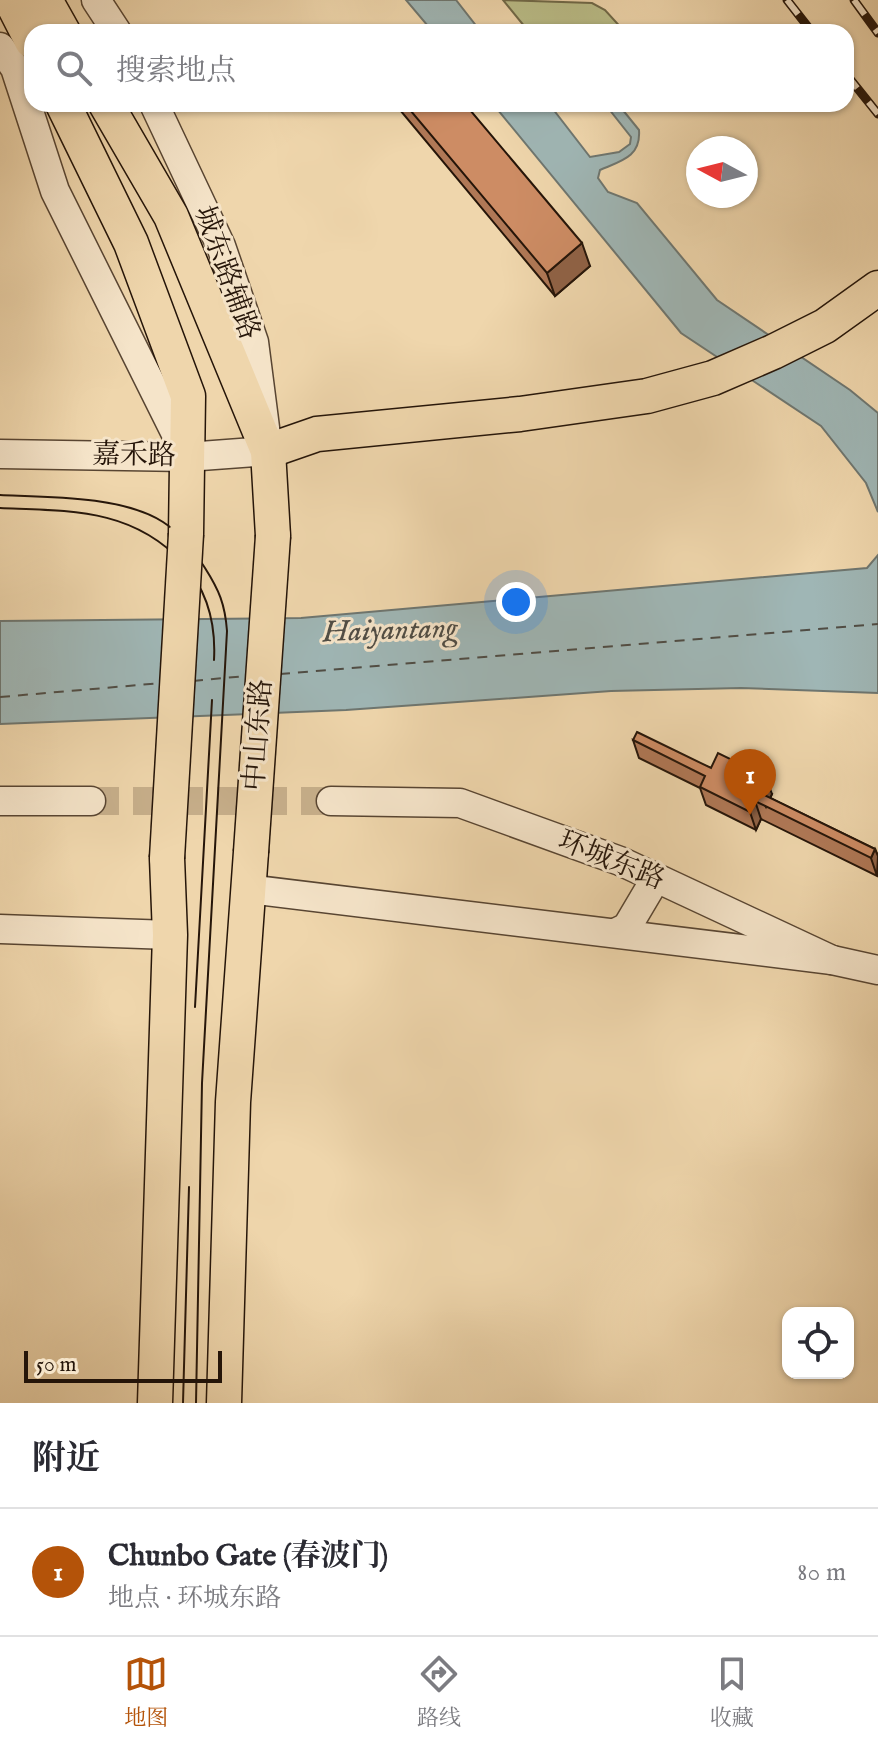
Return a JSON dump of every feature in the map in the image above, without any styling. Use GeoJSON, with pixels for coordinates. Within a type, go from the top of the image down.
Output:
{"type":"FeatureCollection","features":[{"type":"Feature","properties":{"kind":"main road"},"geometry":{"type":"LineString","coordinates":[[11,0],[24,25]]}},
{"type":"Feature","properties":{"kind":"main road"},"geometry":{"type":"LineString","coordinates":[[45,0],[58,24]]}},
{"type":"Feature","properties":{"kind":"main road"},"geometry":{"type":"LineString","coordinates":[[67,112],[131,243],[188,396],[186,534],[167,858],[170,935],[155,1403]]}},
{"type":"Feature","properties":{"kind":"main road","name":"中山东路"},"geometry":{"type":"LineString","coordinates":[[111,112],[171,216],[268,451],[273,536],[233,1102],[224,1403]]}},
{"type":"Feature","properties":{"kind":"main road"},"geometry":{"type":"LineString","coordinates":[[268,451],[317,434],[520,414],[647,396],[713,378],[773,352],[825,326],[878,288]]}},
{"type":"Feature","properties":{"kind":"main road"},"geometry":{"type":"LineString","coordinates":[[268,451],[315,457],[578,429],[670,414],[804,363],[878,317]]}},
{"type":"Feature","properties":{"kind":"street"},"geometry":{"type":"LineString","coordinates":[[96,0],[112,24]]}},
{"type":"Feature","properties":{"kind":"street"},"geometry":{"type":"LineString","coordinates":[[0,47],[15,68],[24,96]]}},
{"type":"Feature","properties":{"kind":"street"},"geometry":{"type":"LineString","coordinates":[[29,112],[55,191],[187,457]]}},
{"type":"Feature","properties":{"kind":"street","name":"城东路辅路"},"geometry":{"type":"LineString","coordinates":[[158,112],[221,246],[254,342],[268,451]]}},
{"type":"Feature","properties":{"kind":"street","name":"嘉禾路"},"geometry":{"type":"LineString","coordinates":[[0,454],[187,457],[268,451]]}},
{"type":"Feature","properties":{"kind":"street"},"geometry":{"type":"LineString","coordinates":[[0,801],[91,801]]}},
{"type":"Feature","properties":{"kind":"street","name":"环城东路"},"geometry":{"type":"LineString","coordinates":[[331,801],[460,803],[620,861],[832,960],[878,970]]}},
{"type":"Feature","properties":{"kind":"street"},"geometry":{"type":"LineString","coordinates":[[617,932],[627,927],[656,878]]}},
{"type":"Feature","properties":{"kind":"street"},"geometry":{"type":"LineString","coordinates":[[248,889],[832,960]]}},
{"type":"Feature","properties":{"kind":"street"},"geometry":{"type":"LineString","coordinates":[[0,929],[170,935]]}},
{"type":"Feature","properties":{"kind":"green space"},"geometry":{"type":"Polygon","coordinates":[[[503,0],[592,3],[605,10],[618,24],[522,24],[503,0]]]}},
{"type":"Feature","properties":{"kind":"water"},"geometry":{"type":"Polygon","coordinates":[[[406,0],[456,0],[475,24],[426,24],[406,0]]]}},
{"type":"Feature","properties":{"kind":"water"},"geometry":{"type":"Polygon","coordinates":[[[500,112],[555,112],[590,157],[619,152],[630,144],[631,137],[611,112],[624,112],[639,130],[637,146],[622,161],[600,170],[598,178],[608,192],[637,203],[717,300],[850,390],[878,413],[878,512],[866,483],[821,426],[681,333],[500,112]]]}},
{"type":"Feature","properties":{"kind":"water","name":"Haiyantang"},"geometry":{"type":"Polygon","coordinates":[[[878,555],[878,693],[741,688],[611,691],[346,710],[0,724],[0,621],[301,618],[867,568],[878,555]]]}},
{"type":"Feature","properties":{"kind":"building"},"geometry":{"type":"Polygon","coordinates":[[[412,112],[472,112],[582,243],[547,273],[412,112]]]}},
{"type":"Feature","properties":{"kind":"building"},"geometry":{"type":"Polygon","coordinates":[[[637,732],[711,768],[718,753],[765,776],[758,792],[875,849],[871,858],[755,801],[750,812],[700,787],[705,776],[633,740],[637,732]]]}},
{"type":"Feature","properties":{"kind":"ferry route"},"geometry":{"type":"LineString","coordinates":[[280,674],[878,624]]}},
{"type":"Feature","properties":{"kind":"ferry route"},"geometry":{"type":"LineString","coordinates":[[193,681],[246,676]]}},
{"type":"Feature","properties":{"kind":"ferry route"},"geometry":{"type":"LineString","coordinates":[[0,697],[162,683]]}},
{"type":"Feature","properties":{"kind":"tunnel"},"geometry":{"type":"LineString","coordinates":[[91,801],[331,801]]}},
{"type":"Feature","properties":{"kind":"tram line"},"geometry":{"type":"LineString","coordinates":[[0,495],[106,503],[146,513],[163,522],[192,549],[218,590],[225,613],[227,631],[202,1083],[196,1403]]}},
{"type":"Feature","properties":{"kind":"tram line"},"geometry":{"type":"LineString","coordinates":[[0,508],[99,516],[121,522],[163,545],[192,574],[204,596],[212,620],[214,660]]}},
{"type":"Feature","properties":{"kind":"tram line"},"geometry":{"type":"LineString","coordinates":[[195,1007],[212,700]]}},
{"type":"Feature","properties":{"kind":"tram line"},"geometry":{"type":"LineString","coordinates":[[183,1403],[189,1187]]}},
{"type":"Feature","properties":{"kind":"railway"},"geometry":{"type":"LineString","coordinates":[[787,0],[806,24]]}},
{"type":"Feature","properties":{"kind":"railway"},"geometry":{"type":"LineString","coordinates":[[854,0],[878,33]]}},
{"type":"Feature","properties":{"kind":"railway"},"geometry":{"type":"LineString","coordinates":[[854,84],[878,114]]}},
{"type":"Feature","properties":{"kind":"place","name":"Chunbo Gate (春波门)"},"geometry":{"type":"Point","coordinates":[750,815]}}]}
